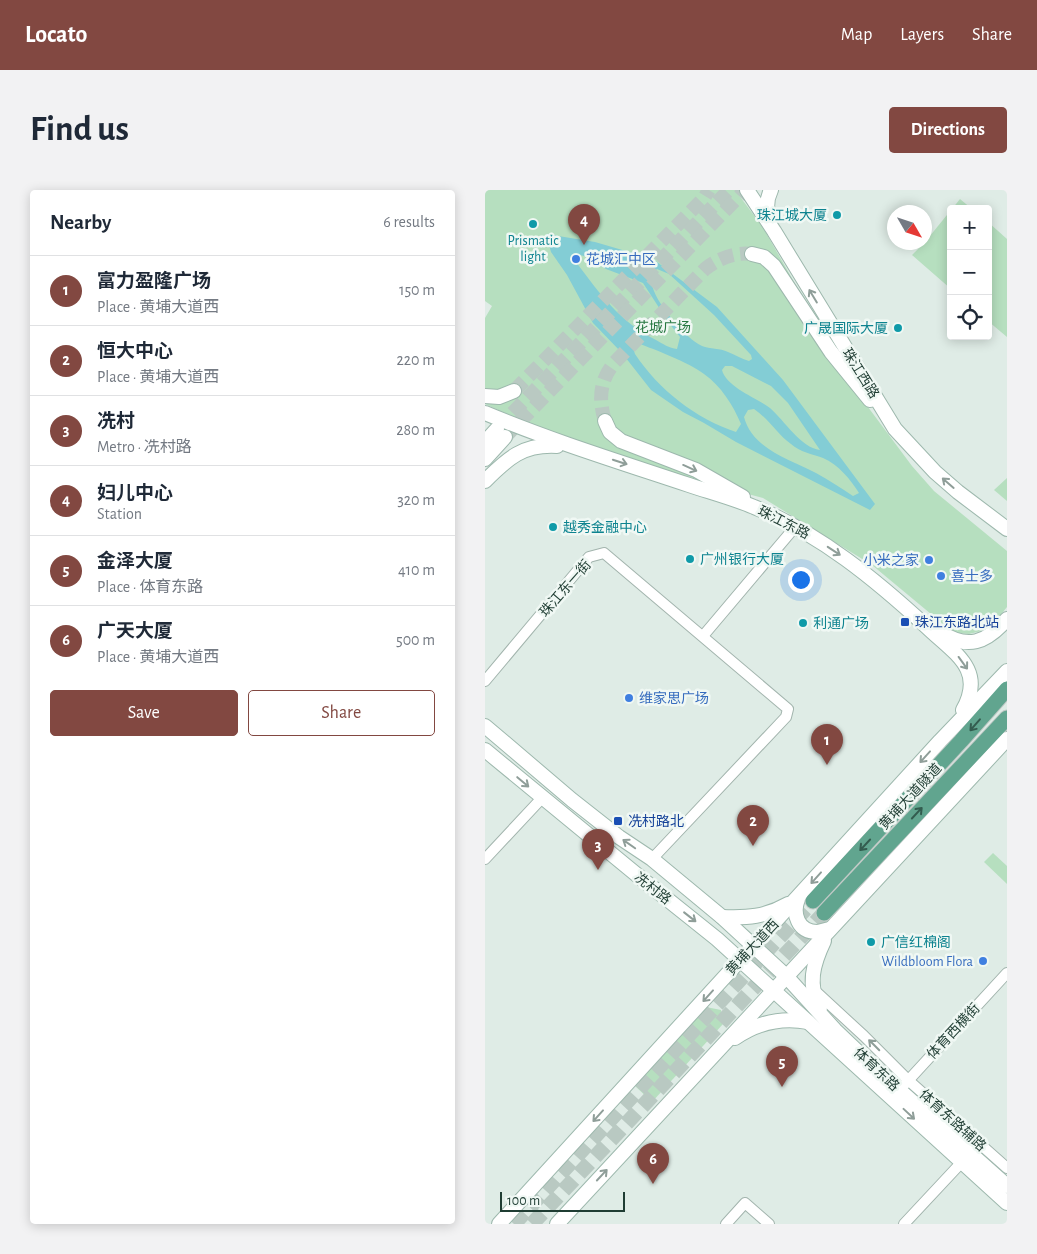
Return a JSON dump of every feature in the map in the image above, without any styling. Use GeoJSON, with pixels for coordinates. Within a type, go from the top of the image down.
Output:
{"type":"FeatureCollection","features":[{"type":"Feature","properties":{"kind":"main road","name":"珠江西路"},"geometry":{"type":"LineString","coordinates":[[747,190],[895,429],[935,472],[1007,529]]}},
{"type":"Feature","properties":{"kind":"main road"},"geometry":{"type":"LineString","coordinates":[[771,190],[767,197],[767,206],[774,231]]}},
{"type":"Feature","properties":{"kind":"main road"},"geometry":{"type":"LineString","coordinates":[[752,254],[763,257],[773,266],[842,367],[895,429]]}},
{"type":"Feature","properties":{"kind":"main road"},"geometry":{"type":"LineString","coordinates":[[485,396],[499,397],[514,391]]}},
{"type":"Feature","properties":{"kind":"main road","name":"珠江东路"},"geometry":{"type":"LineString","coordinates":[[485,413],[574,447],[754,507],[795,527],[839,554],[916,617],[965,664],[971,678],[972,687],[968,702],[940,741]]}},
{"type":"Feature","properties":{"kind":"main road"},"geometry":{"type":"LineString","coordinates":[[605,420],[610,432],[621,441],[696,470],[795,527]]}},
{"type":"Feature","properties":{"kind":"main road"},"geometry":{"type":"LineString","coordinates":[[485,442],[501,433],[485,459]]}},
{"type":"Feature","properties":{"kind":"main road"},"geometry":{"type":"LineString","coordinates":[[485,481],[505,462],[523,450],[544,445],[574,447]]}},
{"type":"Feature","properties":{"kind":"main road"},"geometry":{"type":"LineString","coordinates":[[987,513],[1007,539]]}},
{"type":"Feature","properties":{"kind":"main road"},"geometry":{"type":"LineString","coordinates":[[916,617],[954,640],[963,642],[982,640],[1007,620]]}},
{"type":"Feature","properties":{"kind":"main road","name":"黄埔大道西"},"geometry":{"type":"LineString","coordinates":[[499,1224],[740,960],[806,899],[940,741],[1007,671]]}},
{"type":"Feature","properties":{"kind":"main road","name":"黄埔大道隧道"},"geometry":{"type":"LineString","coordinates":[[806,899],[961,741],[1007,689]]}},
{"type":"Feature","properties":{"kind":"main road","name":"黄埔大道隧道"},"geometry":{"type":"LineString","coordinates":[[824,913],[1007,718]]}},
{"type":"Feature","properties":{"kind":"main road","name":"冼村路"},"geometry":{"type":"LineString","coordinates":[[485,726],[572,800],[652,860],[722,917],[753,947]]}},
{"type":"Feature","properties":{"kind":"main road"},"geometry":{"type":"LineString","coordinates":[[557,1224],[1007,739]]}},
{"type":"Feature","properties":{"kind":"main road","name":"冼村路"},"geometry":{"type":"LineString","coordinates":[[485,750],[717,938],[773,990]]}},
{"type":"Feature","properties":{"kind":"main road"},"geometry":{"type":"LineString","coordinates":[[722,917],[749,918],[767,914],[785,905],[806,899]]}},
{"type":"Feature","properties":{"kind":"main road"},"geometry":{"type":"LineString","coordinates":[[806,899],[794,908],[802,926],[817,932],[830,929]]}},
{"type":"Feature","properties":{"kind":"main road"},"geometry":{"type":"LineString","coordinates":[[830,929],[815,962],[812,988],[818,1004],[835,1030]]}},
{"type":"Feature","properties":{"kind":"main road","name":"体育东路"},"geometry":{"type":"LineString","coordinates":[[753,947],[786,976],[835,1030],[904,1085],[1007,1186]]}},
{"type":"Feature","properties":{"kind":"main road","name":"体育东路"},"geometry":{"type":"LineString","coordinates":[[773,990],[1007,1203]]}},
{"type":"Feature","properties":{"kind":"main road"},"geometry":{"type":"LineString","coordinates":[[716,1051],[758,1025],[778,1020],[808,1022]]}},
{"type":"Feature","properties":{"kind":"street"},"geometry":{"type":"LineString","coordinates":[[652,860],[786,718],[788,708],[703,636],[795,527]]}},
{"type":"Feature","properties":{"kind":"street","name":"珠江东一街"},"geometry":{"type":"LineString","coordinates":[[485,681],[589,557],[604,553],[703,636]]}},
{"type":"Feature","properties":{"kind":"street"},"geometry":{"type":"LineString","coordinates":[[485,859],[542,798]]}},
{"type":"Feature","properties":{"kind":"street","name":"体育西横街"},"geometry":{"type":"LineString","coordinates":[[904,1085],[1007,973]]}},
{"type":"Feature","properties":{"kind":"street","name":"体育东路辅路"},"geometry":{"type":"LineString","coordinates":[[812,988],[865,1036],[904,1085],[1007,1168]]}},
{"type":"Feature","properties":{"kind":"street"},"geometry":{"type":"LineString","coordinates":[[904,1224],[961,1163]]}},
{"type":"Feature","properties":{"kind":"street"},"geometry":{"type":"LineString","coordinates":[[726,1224],[745,1202],[769,1224]]}},
{"type":"Feature","properties":{"kind":"green space","name":"花城广场"},"geometry":{"type":"Polygon","coordinates":[[[485,190],[735,190],[762,226],[859,395],[912,466],[934,491],[1007,551],[1007,607],[989,629],[969,634],[949,629],[872,565],[763,498],[677,475],[550,433],[485,404],[485,318],[492,306],[485,301],[485,190]]]}},
{"type":"Feature","properties":{"kind":"green space"},"geometry":{"type":"Polygon","coordinates":[[[960,199],[967,205],[955,205],[960,199]]]}},
{"type":"Feature","properties":{"kind":"green space"},"geometry":{"type":"Polygon","coordinates":[[[947,215],[947,286],[912,255],[917,250],[932,250],[932,233],[947,215]]]}},
{"type":"Feature","properties":{"kind":"green space"},"geometry":{"type":"Polygon","coordinates":[[[992,226],[1007,239],[1007,337],[992,324],[992,226]]]}},
{"type":"Feature","properties":{"kind":"green space"},"geometry":{"type":"Polygon","coordinates":[[[1007,478],[1007,501],[994,490],[1007,478]]]}},
{"type":"Feature","properties":{"kind":"green space"},"geometry":{"type":"Polygon","coordinates":[[[993,853],[1007,866],[1007,884],[984,862],[993,853]]]}},
{"type":"Feature","properties":{"kind":"green space"},"geometry":{"type":"Polygon","coordinates":[[[706,1007],[721,1010],[723,1024],[652,1102],[634,1085],[706,1007]]]}},
{"type":"Feature","properties":{"kind":"water"},"geometry":{"type":"Polygon","coordinates":[[[546,234],[595,242],[653,259],[717,307],[783,380],[875,504],[870,510],[736,442],[683,412],[651,390],[622,353],[593,323],[567,275],[551,252],[546,234]],[[574,253],[573,256],[594,285],[621,316],[643,333],[666,346],[677,349],[680,337],[643,283],[606,269],[587,257],[574,253]],[[657,269],[653,272],[652,284],[658,300],[688,336],[702,346],[725,351],[749,361],[752,359],[751,355],[714,315],[669,274],[657,269]],[[637,343],[633,348],[644,367],[679,401],[707,419],[736,432],[741,424],[738,417],[726,396],[710,379],[689,365],[662,353],[637,343]],[[725,366],[722,370],[736,387],[770,408],[806,444],[820,450],[788,403],[771,386],[732,366],[725,366]],[[754,409],[748,410],[744,417],[755,438],[764,446],[816,473],[853,496],[859,493],[834,464],[795,447],[754,409]]]}},
{"type":"Feature","properties":{"kind":"tunnel"},"geometry":{"type":"LineString","coordinates":[[514,391],[704,198],[709,190]]}},
{"type":"Feature","properties":{"kind":"tunnel"},"geometry":{"type":"LineString","coordinates":[[498,428],[729,190]]}},
{"type":"Feature","properties":{"kind":"tunnel"},"geometry":{"type":"LineString","coordinates":[[505,437],[745,190]]}},
{"type":"Feature","properties":{"kind":"tunnel"},"geometry":{"type":"LineString","coordinates":[[605,421],[601,405],[603,382],[615,362],[705,269],[727,257],[739,254],[752,254]]}},
{"type":"Feature","properties":{"kind":"tunnel"},"geometry":{"type":"LineString","coordinates":[[514,1224],[813,901]]}},
{"type":"Feature","properties":{"kind":"tunnel"},"geometry":{"type":"LineString","coordinates":[[532,1224],[824,913]]}},
{"type":"Feature","properties":{"kind":"place","name":"珠江城大厦"},"geometry":{"type":"Point","coordinates":[837,215]}},
{"type":"Feature","properties":{"kind":"place","name":"Prismatic light"},"geometry":{"type":"Point","coordinates":[533,224]}},
{"type":"Feature","properties":{"kind":"place","name":"妇儿中心"},"geometry":{"type":"Point","coordinates":[584,245]}},
{"type":"Feature","properties":{"kind":"place","name":"花城汇中区"},"geometry":{"type":"Point","coordinates":[576,259]}},
{"type":"Feature","properties":{"kind":"place","name":"广晟国际大厦"},"geometry":{"type":"Point","coordinates":[898,328]}},
{"type":"Feature","properties":{"kind":"place","name":"越秀金融中心"},"geometry":{"type":"Point","coordinates":[553,527]}},
{"type":"Feature","properties":{"kind":"place","name":"广州银行大厦"},"geometry":{"type":"Point","coordinates":[690,559]}},
{"type":"Feature","properties":{"kind":"place","name":"小米之家"},"geometry":{"type":"Point","coordinates":[929,560]}},
{"type":"Feature","properties":{"kind":"place","name":"喜士多"},"geometry":{"type":"Point","coordinates":[941,576]}},
{"type":"Feature","properties":{"kind":"place","name":"珠江东路北站"},"geometry":{"type":"Point","coordinates":[905,622]}},
{"type":"Feature","properties":{"kind":"place","name":"利通广场"},"geometry":{"type":"Point","coordinates":[803,623]}},
{"type":"Feature","properties":{"kind":"place","name":"维家思广场"},"geometry":{"type":"Point","coordinates":[629,698]}},
{"type":"Feature","properties":{"kind":"place","name":"富力盈隆广场"},"geometry":{"type":"Point","coordinates":[827,765]}},
{"type":"Feature","properties":{"kind":"place","name":"冼村路北"},"geometry":{"type":"Point","coordinates":[618,821]}},
{"type":"Feature","properties":{"kind":"place","name":"恒大中心"},"geometry":{"type":"Point","coordinates":[753,846]}},
{"type":"Feature","properties":{"kind":"place","name":"冼村"},"geometry":{"type":"Point","coordinates":[598,870]}},
{"type":"Feature","properties":{"kind":"place","name":"广信红棉阁"},"geometry":{"type":"Point","coordinates":[871,942]}},
{"type":"Feature","properties":{"kind":"place","name":"Wildbloom Flora"},"geometry":{"type":"Point","coordinates":[983,961]}},
{"type":"Feature","properties":{"kind":"place","name":"金泽大厦"},"geometry":{"type":"Point","coordinates":[782,1087]}},
{"type":"Feature","properties":{"kind":"place","name":"广天大厦"},"geometry":{"type":"Point","coordinates":[653,1184]}}]}
